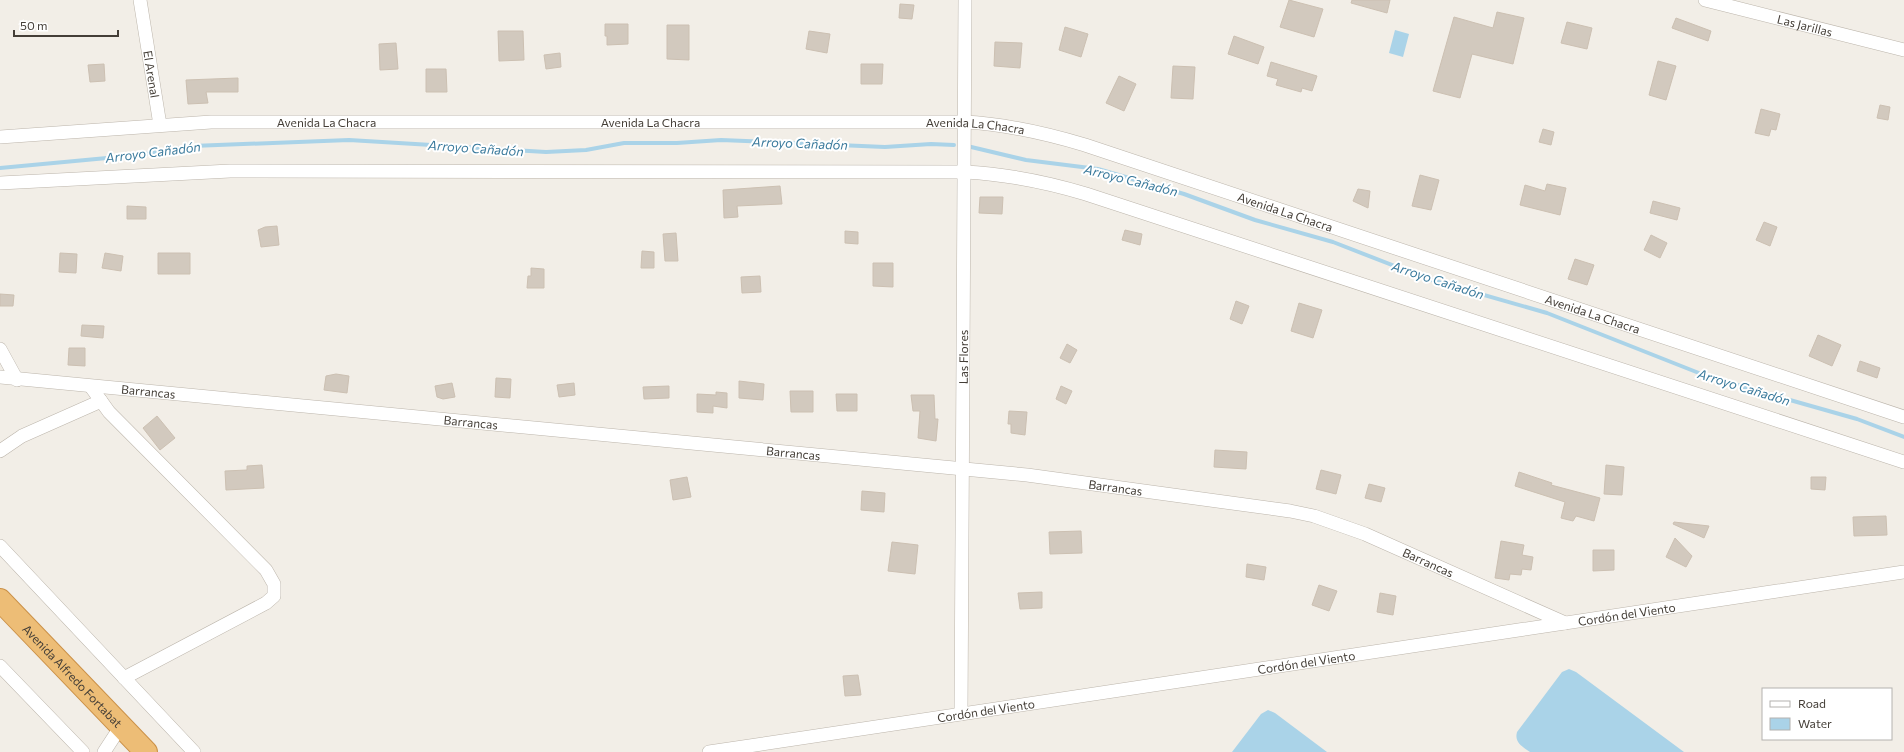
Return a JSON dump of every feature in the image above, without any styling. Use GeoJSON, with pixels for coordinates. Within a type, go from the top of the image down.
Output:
{"type":"FeatureCollection","features":[{"type":"Feature","properties":{"kind":"highway","name":"Avenida Alfredo Fortabat"},"geometry":{"type":"LineString","coordinates":[[0,600],[146,752]]}},
{"type":"Feature","properties":{"kind":"street","name":"El Arenal"},"geometry":{"type":"LineString","coordinates":[[140,0],[160,125]]}},
{"type":"Feature","properties":{"kind":"street","name":"Las Flores"},"geometry":{"type":"LineString","coordinates":[[961,714],[965,0]]}},
{"type":"Feature","properties":{"kind":"street","name":"Las Jarillas"},"geometry":{"type":"LineString","coordinates":[[1705,0],[1904,50]]}},
{"type":"Feature","properties":{"kind":"street","name":"Avenida La Chacra"},"geometry":{"type":"LineString","coordinates":[[0,137],[211,122],[964,122],[1005,126],[1030,130],[1085,145],[1904,417]]}},
{"type":"Feature","properties":{"kind":"street"},"geometry":{"type":"LineString","coordinates":[[0,183],[230,171],[964,172],[1028,180],[1086,194],[1904,462]]}},
{"type":"Feature","properties":{"kind":"street"},"geometry":{"type":"LineString","coordinates":[[0,349],[17,380]]}},
{"type":"Feature","properties":{"kind":"street","name":"Barrancas"},"geometry":{"type":"LineString","coordinates":[[0,377],[17,380],[1062,479],[1290,511],[1314,516],[1365,534],[1565,623]]}},
{"type":"Feature","properties":{"kind":"street"},"geometry":{"type":"LineString","coordinates":[[90,387],[109,412],[266,570],[274,584],[274,596],[266,603],[124,678]]}},
{"type":"Feature","properties":{"kind":"street"},"geometry":{"type":"LineString","coordinates":[[0,451],[22,436],[101,401]]}},
{"type":"Feature","properties":{"kind":"street"},"geometry":{"type":"LineString","coordinates":[[0,546],[194,752]]}},
{"type":"Feature","properties":{"kind":"street","name":"Cordón del Viento"},"geometry":{"type":"LineString","coordinates":[[709,752],[1904,572]]}},
{"type":"Feature","properties":{"kind":"street"},"geometry":{"type":"LineString","coordinates":[[0,666],[83,752]]}},
{"type":"Feature","properties":{"kind":"street"},"geometry":{"type":"LineString","coordinates":[[104,752],[121,726]]}},
{"type":"Feature","properties":{"kind":"water"},"geometry":{"type":"Polygon","coordinates":[[[1395,30],[1409,34],[1403,57],[1389,53],[1395,30]]]}},
{"type":"Feature","properties":{"kind":"water"},"geometry":{"type":"Polygon","coordinates":[[[1569,669],[1576,672],[1684,752],[1530,752],[1518,742],[1516,736],[1517,732],[1562,672],[1569,669]]]}},
{"type":"Feature","properties":{"kind":"water"},"geometry":{"type":"Polygon","coordinates":[[[1268,710],[1275,713],[1327,752],[1232,752],[1261,714],[1268,710]]]}},
{"type":"Feature","properties":{"kind":"building"},"geometry":{"type":"Polygon","coordinates":[[[1289,0],[1323,9],[1314,37],[1280,27],[1289,0]]]}},
{"type":"Feature","properties":{"kind":"building"},"geometry":{"type":"Polygon","coordinates":[[[1352,0],[1390,0],[1387,13],[1351,3],[1352,0]]]}},
{"type":"Feature","properties":{"kind":"building"},"geometry":{"type":"Polygon","coordinates":[[[900,4],[914,5],[912,19],[899,18],[900,4]]]}},
{"type":"Feature","properties":{"kind":"building"},"geometry":{"type":"Polygon","coordinates":[[[1497,12],[1524,18],[1513,64],[1472,54],[1460,98],[1433,91],[1454,17],[1493,28],[1497,12]]]}},
{"type":"Feature","properties":{"kind":"building"},"geometry":{"type":"Polygon","coordinates":[[[1676,18],[1711,31],[1708,41],[1672,28],[1676,18]]]}},
{"type":"Feature","properties":{"kind":"building"},"geometry":{"type":"Polygon","coordinates":[[[1567,22],[1592,28],[1587,49],[1561,43],[1567,22]]]}},
{"type":"Feature","properties":{"kind":"building"},"geometry":{"type":"Polygon","coordinates":[[[605,24],[628,24],[628,44],[607,45],[605,24]]]}},
{"type":"Feature","properties":{"kind":"building"},"geometry":{"type":"Polygon","coordinates":[[[667,25],[689,25],[689,60],[667,59],[667,25]]]}},
{"type":"Feature","properties":{"kind":"building"},"geometry":{"type":"Polygon","coordinates":[[[1065,27],[1088,34],[1081,57],[1059,50],[1065,27]]]}},
{"type":"Feature","properties":{"kind":"building"},"geometry":{"type":"Polygon","coordinates":[[[498,31],[523,31],[524,60],[499,61],[498,31]]]}},
{"type":"Feature","properties":{"kind":"building"},"geometry":{"type":"Polygon","coordinates":[[[809,31],[830,34],[827,53],[806,49],[809,31]]]}},
{"type":"Feature","properties":{"kind":"building"},"geometry":{"type":"Polygon","coordinates":[[[1234,36],[1264,47],[1258,64],[1228,54],[1234,36]]]}},
{"type":"Feature","properties":{"kind":"building"},"geometry":{"type":"Polygon","coordinates":[[[995,42],[1022,43],[1020,68],[994,66],[995,42]]]}},
{"type":"Feature","properties":{"kind":"building"},"geometry":{"type":"Polygon","coordinates":[[[396,43],[398,69],[380,70],[379,44],[396,43]]]}},
{"type":"Feature","properties":{"kind":"building"},"geometry":{"type":"Polygon","coordinates":[[[560,53],[561,67],[546,69],[544,55],[560,53]]]}},
{"type":"Feature","properties":{"kind":"building"},"geometry":{"type":"Polygon","coordinates":[[[1658,61],[1676,66],[1666,100],[1649,95],[1658,61]]]}},
{"type":"Feature","properties":{"kind":"building"},"geometry":{"type":"Polygon","coordinates":[[[1271,62],[1317,76],[1312,91],[1302,88],[1301,92],[1276,85],[1278,79],[1267,76],[1271,62]]]}},
{"type":"Feature","properties":{"kind":"building"},"geometry":{"type":"Polygon","coordinates":[[[104,64],[105,81],[90,82],[88,65],[104,64]]]}},
{"type":"Feature","properties":{"kind":"building"},"geometry":{"type":"Polygon","coordinates":[[[861,64],[883,64],[882,84],[861,84],[861,64]]]}},
{"type":"Feature","properties":{"kind":"building"},"geometry":{"type":"Polygon","coordinates":[[[1173,66],[1195,67],[1193,99],[1171,98],[1173,66]]]}},
{"type":"Feature","properties":{"kind":"building"},"geometry":{"type":"Polygon","coordinates":[[[426,69],[446,69],[447,92],[426,92],[426,69]]]}},
{"type":"Feature","properties":{"kind":"building"},"geometry":{"type":"Polygon","coordinates":[[[1119,76],[1136,84],[1124,111],[1106,103],[1119,76]]]}},
{"type":"Feature","properties":{"kind":"building"},"geometry":{"type":"Polygon","coordinates":[[[238,78],[238,92],[206,92],[208,103],[188,104],[186,80],[238,78]]]}},
{"type":"Feature","properties":{"kind":"building"},"geometry":{"type":"Polygon","coordinates":[[[1880,105],[1890,107],[1888,120],[1877,118],[1880,105]]]}},
{"type":"Feature","properties":{"kind":"building"},"geometry":{"type":"Polygon","coordinates":[[[1761,109],[1780,114],[1776,130],[1771,129],[1769,136],[1755,133],[1761,109]]]}},
{"type":"Feature","properties":{"kind":"building"},"geometry":{"type":"Polygon","coordinates":[[[1543,129],[1554,132],[1551,145],[1539,142],[1543,129]]]}},
{"type":"Feature","properties":{"kind":"building"},"geometry":{"type":"Polygon","coordinates":[[[1420,175],[1439,180],[1431,210],[1412,206],[1420,175]]]}},
{"type":"Feature","properties":{"kind":"building"},"geometry":{"type":"Polygon","coordinates":[[[1547,184],[1566,188],[1560,215],[1520,205],[1525,185],[1545,191],[1547,184]]]}},
{"type":"Feature","properties":{"kind":"building"},"geometry":{"type":"Polygon","coordinates":[[[780,186],[782,204],[737,206],[738,217],[724,218],[723,190],[780,186]]]}},
{"type":"Feature","properties":{"kind":"building"},"geometry":{"type":"Polygon","coordinates":[[[1358,189],[1370,191],[1368,208],[1353,201],[1358,189]]]}},
{"type":"Feature","properties":{"kind":"building"},"geometry":{"type":"Polygon","coordinates":[[[980,197],[1003,197],[1002,214],[979,213],[980,197]]]}},
{"type":"Feature","properties":{"kind":"building"},"geometry":{"type":"Polygon","coordinates":[[[1653,201],[1680,208],[1677,220],[1650,213],[1653,201]]]}},
{"type":"Feature","properties":{"kind":"building"},"geometry":{"type":"Polygon","coordinates":[[[127,206],[146,207],[146,219],[127,219],[127,206]]]}},
{"type":"Feature","properties":{"kind":"building"},"geometry":{"type":"Polygon","coordinates":[[[1764,222],[1777,227],[1770,246],[1756,240],[1764,222]]]}},
{"type":"Feature","properties":{"kind":"building"},"geometry":{"type":"Polygon","coordinates":[[[277,226],[279,245],[261,247],[258,230],[265,227],[277,226]]]}},
{"type":"Feature","properties":{"kind":"building"},"geometry":{"type":"Polygon","coordinates":[[[1125,230],[1142,234],[1140,245],[1122,240],[1125,230]]]}},
{"type":"Feature","properties":{"kind":"building"},"geometry":{"type":"Polygon","coordinates":[[[845,231],[858,232],[858,244],[845,243],[845,231]]]}},
{"type":"Feature","properties":{"kind":"building"},"geometry":{"type":"Polygon","coordinates":[[[676,233],[678,261],[665,261],[663,234],[676,233]]]}},
{"type":"Feature","properties":{"kind":"building"},"geometry":{"type":"Polygon","coordinates":[[[1651,235],[1667,243],[1660,258],[1644,250],[1651,235]]]}},
{"type":"Feature","properties":{"kind":"building"},"geometry":{"type":"Polygon","coordinates":[[[642,251],[654,252],[654,268],[641,268],[642,251]]]}},
{"type":"Feature","properties":{"kind":"building"},"geometry":{"type":"Polygon","coordinates":[[[60,253],[77,254],[76,273],[59,272],[60,253]]]}},
{"type":"Feature","properties":{"kind":"building"},"geometry":{"type":"Polygon","coordinates":[[[105,253],[123,256],[121,271],[102,268],[105,253]]]}},
{"type":"Feature","properties":{"kind":"building"},"geometry":{"type":"Polygon","coordinates":[[[158,253],[190,253],[190,274],[158,274],[158,253]]]}},
{"type":"Feature","properties":{"kind":"building"},"geometry":{"type":"Polygon","coordinates":[[[1575,259],[1594,265],[1587,285],[1568,279],[1575,259]]]}},
{"type":"Feature","properties":{"kind":"building"},"geometry":{"type":"Polygon","coordinates":[[[873,263],[893,263],[893,287],[873,286],[873,263]]]}},
{"type":"Feature","properties":{"kind":"building"},"geometry":{"type":"Polygon","coordinates":[[[531,268],[544,269],[544,288],[527,288],[528,276],[531,276],[531,268]]]}},
{"type":"Feature","properties":{"kind":"building"},"geometry":{"type":"Polygon","coordinates":[[[760,276],[761,292],[742,293],[741,277],[760,276]]]}},
{"type":"Feature","properties":{"kind":"building"},"geometry":{"type":"Polygon","coordinates":[[[0,294],[14,295],[13,306],[0,306],[0,294]]]}},
{"type":"Feature","properties":{"kind":"building"},"geometry":{"type":"Polygon","coordinates":[[[1236,301],[1249,306],[1242,324],[1230,319],[1236,301]]]}},
{"type":"Feature","properties":{"kind":"building"},"geometry":{"type":"Polygon","coordinates":[[[1299,303],[1322,310],[1313,338],[1291,331],[1299,303]]]}},
{"type":"Feature","properties":{"kind":"building"},"geometry":{"type":"Polygon","coordinates":[[[82,325],[104,326],[103,338],[81,336],[82,325]]]}},
{"type":"Feature","properties":{"kind":"building"},"geometry":{"type":"Polygon","coordinates":[[[1818,335],[1841,345],[1832,366],[1809,356],[1818,335]]]}},
{"type":"Feature","properties":{"kind":"building"},"geometry":{"type":"Polygon","coordinates":[[[1067,344],[1077,350],[1070,363],[1060,358],[1067,344]]]}},
{"type":"Feature","properties":{"kind":"building"},"geometry":{"type":"Polygon","coordinates":[[[69,348],[85,348],[85,366],[68,365],[69,348]]]}},
{"type":"Feature","properties":{"kind":"building"},"geometry":{"type":"Polygon","coordinates":[[[1860,361],[1880,368],[1877,378],[1857,371],[1860,361]]]}},
{"type":"Feature","properties":{"kind":"building"},"geometry":{"type":"Polygon","coordinates":[[[336,374],[349,376],[347,393],[324,390],[326,376],[336,374]]]}},
{"type":"Feature","properties":{"kind":"building"},"geometry":{"type":"Polygon","coordinates":[[[496,378],[511,379],[510,398],[495,397],[496,378]]]}},
{"type":"Feature","properties":{"kind":"building"},"geometry":{"type":"Polygon","coordinates":[[[739,381],[764,384],[763,400],[739,398],[739,381]]]}},
{"type":"Feature","properties":{"kind":"building"},"geometry":{"type":"Polygon","coordinates":[[[452,383],[455,397],[443,399],[437,397],[435,386],[452,383]]]}},
{"type":"Feature","properties":{"kind":"building"},"geometry":{"type":"Polygon","coordinates":[[[574,383],[575,395],[559,397],[557,385],[574,383]]]}},
{"type":"Feature","properties":{"kind":"building"},"geometry":{"type":"Polygon","coordinates":[[[669,386],[669,398],[644,399],[643,387],[669,386]]]}},
{"type":"Feature","properties":{"kind":"building"},"geometry":{"type":"Polygon","coordinates":[[[1061,386],[1072,391],[1066,404],[1056,399],[1061,386]]]}},
{"type":"Feature","properties":{"kind":"building"},"geometry":{"type":"Polygon","coordinates":[[[790,391],[813,391],[813,412],[791,412],[790,391]]]}},
{"type":"Feature","properties":{"kind":"building"},"geometry":{"type":"Polygon","coordinates":[[[716,392],[727,393],[727,408],[713,406],[713,413],[697,412],[697,394],[716,395],[716,392]]]}},
{"type":"Feature","properties":{"kind":"building"},"geometry":{"type":"Polygon","coordinates":[[[836,394],[857,394],[857,411],[837,411],[836,394]]]}},
{"type":"Feature","properties":{"kind":"building"},"geometry":{"type":"Polygon","coordinates":[[[911,395],[934,395],[935,419],[938,419],[936,441],[918,438],[920,411],[913,411],[911,395]]]}},
{"type":"Feature","properties":{"kind":"building"},"geometry":{"type":"Polygon","coordinates":[[[1009,411],[1027,412],[1025,435],[1011,433],[1011,424],[1008,424],[1009,411]]]}},
{"type":"Feature","properties":{"kind":"building"},"geometry":{"type":"Polygon","coordinates":[[[157,416],[175,438],[160,450],[143,428],[157,416]]]}},
{"type":"Feature","properties":{"kind":"building"},"geometry":{"type":"Polygon","coordinates":[[[1215,450],[1247,452],[1246,469],[1214,467],[1215,450]]]}},
{"type":"Feature","properties":{"kind":"building"},"geometry":{"type":"Polygon","coordinates":[[[262,465],[264,488],[226,490],[225,471],[247,470],[247,466],[262,465]]]}},
{"type":"Feature","properties":{"kind":"building"},"geometry":{"type":"Polygon","coordinates":[[[1606,465],[1624,467],[1622,495],[1604,494],[1606,465]]]}},
{"type":"Feature","properties":{"kind":"building"},"geometry":{"type":"Polygon","coordinates":[[[1321,470],[1341,475],[1336,494],[1316,489],[1321,470]]]}},
{"type":"Feature","properties":{"kind":"building"},"geometry":{"type":"Polygon","coordinates":[[[1519,472],[1552,483],[1551,485],[1600,498],[1594,521],[1576,516],[1573,521],[1561,518],[1565,502],[1515,486],[1519,472]]]}},
{"type":"Feature","properties":{"kind":"building"},"geometry":{"type":"Polygon","coordinates":[[[687,477],[691,497],[673,500],[670,480],[687,477]]]}},
{"type":"Feature","properties":{"kind":"building"},"geometry":{"type":"Polygon","coordinates":[[[1811,477],[1826,477],[1825,490],[1811,489],[1811,477]]]}},
{"type":"Feature","properties":{"kind":"building"},"geometry":{"type":"Polygon","coordinates":[[[1369,484],[1385,488],[1381,502],[1365,498],[1369,484]]]}},
{"type":"Feature","properties":{"kind":"building"},"geometry":{"type":"Polygon","coordinates":[[[862,491],[885,493],[884,512],[861,510],[862,491]]]}},
{"type":"Feature","properties":{"kind":"building"},"geometry":{"type":"Polygon","coordinates":[[[1886,516],[1887,535],[1854,536],[1853,517],[1886,516]]]}},
{"type":"Feature","properties":{"kind":"building"},"geometry":{"type":"Polygon","coordinates":[[[1674,522],[1709,526],[1704,538],[1673,524],[1674,522]]]}},
{"type":"Feature","properties":{"kind":"building"},"geometry":{"type":"Polygon","coordinates":[[[1081,531],[1082,553],[1050,554],[1049,532],[1081,531]]]}},
{"type":"Feature","properties":{"kind":"building"},"geometry":{"type":"Polygon","coordinates":[[[1675,538],[1692,556],[1686,567],[1666,557],[1675,538]]]}},
{"type":"Feature","properties":{"kind":"building"},"geometry":{"type":"Polygon","coordinates":[[[1501,541],[1524,545],[1522,555],[1533,557],[1531,570],[1522,569],[1521,575],[1510,574],[1509,580],[1495,578],[1501,541]]]}},
{"type":"Feature","properties":{"kind":"building"},"geometry":{"type":"Polygon","coordinates":[[[892,542],[918,545],[915,574],[888,571],[892,542]]]}},
{"type":"Feature","properties":{"kind":"building"},"geometry":{"type":"Polygon","coordinates":[[[1593,550],[1614,550],[1614,570],[1593,571],[1593,550]]]}},
{"type":"Feature","properties":{"kind":"building"},"geometry":{"type":"Polygon","coordinates":[[[1247,564],[1266,567],[1264,580],[1246,577],[1247,564]]]}},
{"type":"Feature","properties":{"kind":"building"},"geometry":{"type":"Polygon","coordinates":[[[1319,585],[1337,591],[1329,611],[1312,605],[1319,585]]]}},
{"type":"Feature","properties":{"kind":"building"},"geometry":{"type":"Polygon","coordinates":[[[1042,592],[1042,608],[1020,609],[1018,593],[1042,592]]]}},
{"type":"Feature","properties":{"kind":"building"},"geometry":{"type":"Polygon","coordinates":[[[1380,593],[1396,596],[1393,615],[1377,612],[1380,593]]]}},
{"type":"Feature","properties":{"kind":"building"},"geometry":{"type":"Polygon","coordinates":[[[858,675],[861,695],[845,696],[843,676],[858,675]]]}},
{"type":"Feature","properties":{"kind":"waterway","name":"Arroyo Cañadón"},"geometry":{"type":"LineString","coordinates":[[0,168],[139,155],[192,146],[349,140],[546,152],[586,150],[624,143],[677,143],[721,140],[885,147],[931,144],[954,145]]}},
{"type":"Feature","properties":{"kind":"waterway","name":"Arroyo Cañadón"},"geometry":{"type":"LineString","coordinates":[[967,146],[1026,160],[1098,169],[1184,194],[1255,220],[1333,242],[1428,279],[1547,313],[1709,377],[1857,419],[1904,437]]}}]}
